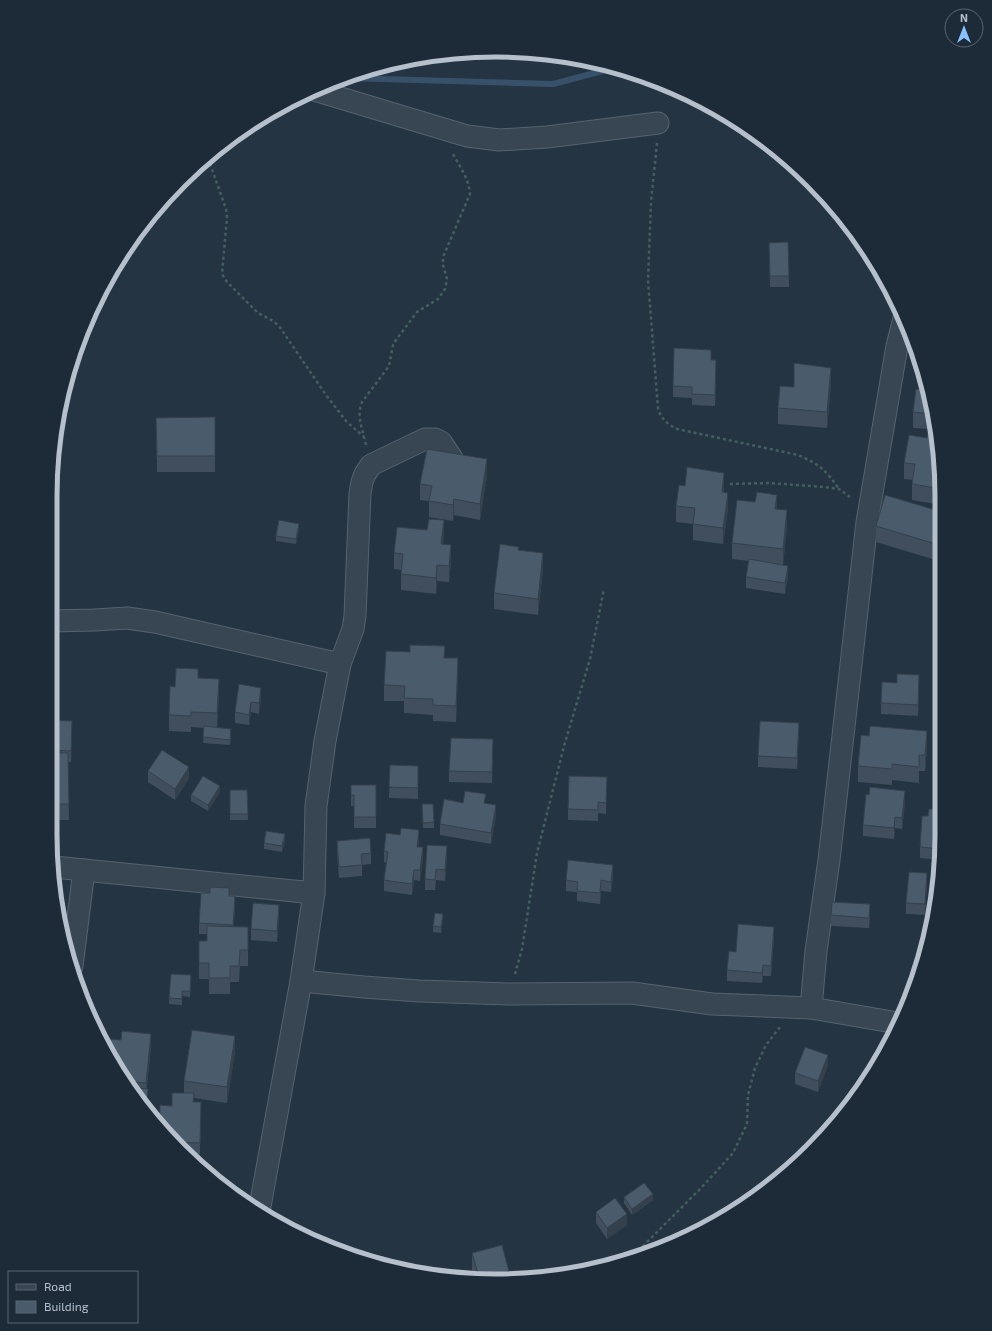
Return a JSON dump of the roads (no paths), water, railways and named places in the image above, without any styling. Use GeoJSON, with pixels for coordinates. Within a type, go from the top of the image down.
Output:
{"type":"FeatureCollection","features":[{"type":"Feature","properties":{"kind":"street"},"geometry":{"type":"LineString","coordinates":[[323,92],[438,126],[467,136],[499,140],[547,137],[658,123]]}},
{"type":"Feature","properties":{"kind":"street"},"geometry":{"type":"LineString","coordinates":[[806,1008],[829,860],[867,522],[897,346],[902,327]]}},
{"type":"Feature","properties":{"kind":"street"},"geometry":{"type":"LineString","coordinates":[[260,1205],[301,981],[314,893],[316,806],[325,741],[340,664],[353,629],[355,616],[360,493],[362,482],[371,465],[425,439],[435,439],[441,442],[453,460]]}},
{"type":"Feature","properties":{"kind":"street"},"geometry":{"type":"LineString","coordinates":[[57,621],[127,618],[155,622],[340,664]]}},
{"type":"Feature","properties":{"kind":"street"},"geometry":{"type":"LineString","coordinates":[[58,867],[314,893]]}},
{"type":"Feature","properties":{"kind":"street"},"geometry":{"type":"LineString","coordinates":[[73,954],[84,870]]}},
{"type":"Feature","properties":{"kind":"street"},"geometry":{"type":"LineString","coordinates":[[301,981],[372,988],[509,994],[632,993],[712,1004],[806,1008],[893,1022]]}},
{"type":"Feature","properties":{"kind":"waterway"},"geometry":{"type":"LineString","coordinates":[[360,78],[553,84],[604,71]]}}]}
